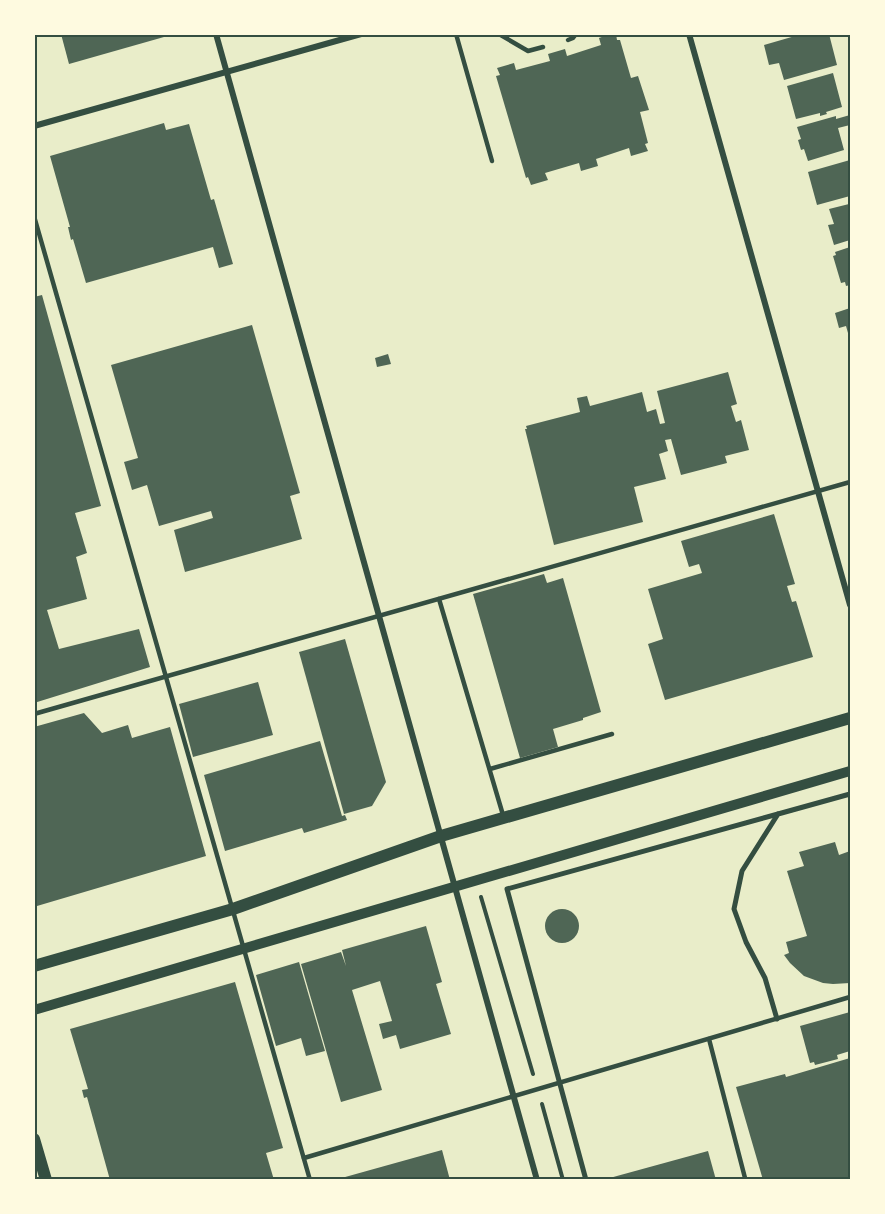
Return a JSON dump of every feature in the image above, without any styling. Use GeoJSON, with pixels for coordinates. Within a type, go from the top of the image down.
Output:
{"type":"FeatureCollection","features":[{"type":"Feature","properties":{"kind":"main road"},"geometry":{"type":"LineString","coordinates":[[34,966],[233,909],[441,836],[850,717]]}},
{"type":"Feature","properties":{"kind":"main road"},"geometry":{"type":"LineString","coordinates":[[34,1139],[46,1179]]}},
{"type":"Feature","properties":{"kind":"street"},"geometry":{"type":"LineString","coordinates":[[216,34],[537,1179]]}},
{"type":"Feature","properties":{"kind":"street"},"geometry":{"type":"LineString","coordinates":[[34,126],[361,34]]}},
{"type":"Feature","properties":{"kind":"street"},"geometry":{"type":"LineString","coordinates":[[689,34],[850,605]]}},
{"type":"Feature","properties":{"kind":"street"},"geometry":{"type":"LineString","coordinates":[[34,1010],[850,771]]}},
{"type":"Feature","properties":{"kind":"street"},"geometry":{"type":"LineString","coordinates":[[586,1179],[507,889],[850,794]]}},
{"type":"Feature","properties":{"kind":"street"},"geometry":{"type":"LineString","coordinates":[[777,1018],[765,978],[746,942],[734,909],[742,871],[778,814]]}},
{"type":"Feature","properties":{"kind":"lane"},"geometry":{"type":"LineString","coordinates":[[456,34],[492,161]]}},
{"type":"Feature","properties":{"kind":"lane"},"geometry":{"type":"LineString","coordinates":[[499,34],[528,51],[543,46]]}},
{"type":"Feature","properties":{"kind":"lane"},"geometry":{"type":"LineString","coordinates":[[568,40],[576,34]]}},
{"type":"Feature","properties":{"kind":"lane"},"geometry":{"type":"LineString","coordinates":[[34,216],[168,677],[310,1179]]}},
{"type":"Feature","properties":{"kind":"lane"},"geometry":{"type":"LineString","coordinates":[[34,714],[850,482]]}},
{"type":"Feature","properties":{"kind":"lane"},"geometry":{"type":"LineString","coordinates":[[439,599],[504,818]]}},
{"type":"Feature","properties":{"kind":"lane"},"geometry":{"type":"LineString","coordinates":[[490,769],[612,734]]}},
{"type":"Feature","properties":{"kind":"lane"},"geometry":{"type":"LineString","coordinates":[[304,1158],[850,997]]}},
{"type":"Feature","properties":{"kind":"lane"},"geometry":{"type":"LineString","coordinates":[[709,1039],[745,1179]]}},
{"type":"Feature","properties":{"kind":"building"},"geometry":{"type":"Polygon","coordinates":[[[61,34],[171,34],[171,35],[69,64],[61,34]]]}},
{"type":"Feature","properties":{"kind":"building"},"geometry":{"type":"Polygon","coordinates":[[[616,34],[617,40],[620,40],[631,78],[638,76],[649,110],[640,112],[648,151],[631,156],[629,148],[596,159],[598,166],[581,171],[579,163],[545,173],[548,180],[531,185],[528,177],[526,178],[496,76],[500,75],[497,68],[514,63],[516,70],[550,61],[548,54],[565,49],[567,56],[601,45],[599,38],[616,34]]]}},
{"type":"Feature","properties":{"kind":"building"},"geometry":{"type":"Polygon","coordinates":[[[802,34],[829,34],[837,65],[784,80],[779,63],[769,65],[764,45],[802,34]]]}},
{"type":"Feature","properties":{"kind":"building"},"geometry":{"type":"Polygon","coordinates":[[[833,73],[842,107],[820,116],[820,113],[796,119],[787,86],[833,73]]]}},
{"type":"Feature","properties":{"kind":"building"},"geometry":{"type":"Polygon","coordinates":[[[850,115],[850,125],[838,128],[844,150],[808,161],[804,149],[801,150],[798,140],[801,139],[797,127],[836,116],[836,119],[850,115]]]}},
{"type":"Feature","properties":{"kind":"building"},"geometry":{"type":"Polygon","coordinates":[[[164,123],[166,130],[189,124],[233,264],[219,268],[213,247],[86,283],[73,239],[71,240],[68,227],[70,227],[50,156],[164,123]]]}},
{"type":"Feature","properties":{"kind":"building"},"geometry":{"type":"Polygon","coordinates":[[[850,160],[850,196],[817,205],[808,172],[850,160]]]}},
{"type":"Feature","properties":{"kind":"building"},"geometry":{"type":"Polygon","coordinates":[[[849,204],[850,240],[834,245],[828,225],[834,224],[829,209],[849,204]]]}},
{"type":"Feature","properties":{"kind":"building"},"geometry":{"type":"Polygon","coordinates":[[[850,247],[850,285],[846,286],[845,282],[841,283],[833,256],[836,255],[835,252],[850,247]]]}},
{"type":"Feature","properties":{"kind":"building"},"geometry":{"type":"Polygon","coordinates":[[[42,295],[101,506],[75,513],[87,553],[76,557],[87,599],[47,610],[59,649],[139,629],[150,667],[34,703],[34,297],[42,295]]]}},
{"type":"Feature","properties":{"kind":"building"},"geometry":{"type":"Polygon","coordinates":[[[850,308],[850,340],[846,326],[839,328],[835,313],[850,308]]]}},
{"type":"Feature","properties":{"kind":"building"},"geometry":{"type":"Polygon","coordinates":[[[252,325],[300,493],[290,496],[302,539],[185,572],[174,530],[213,518],[211,511],[159,526],[147,485],[132,490],[124,462],[138,458],[111,365],[252,325]]]}},
{"type":"Feature","properties":{"kind":"building"},"geometry":{"type":"Polygon","coordinates":[[[388,354],[391,364],[377,367],[375,358],[388,354]]]}},
{"type":"Feature","properties":{"kind":"building"},"geometry":{"type":"Polygon","coordinates":[[[728,372],[737,404],[731,406],[736,422],[741,420],[749,450],[725,456],[727,463],[681,475],[671,439],[665,440],[668,451],[659,454],[666,479],[634,487],[643,522],[554,545],[526,426],[580,412],[577,398],[587,396],[590,406],[642,392],[647,412],[656,409],[660,424],[665,423],[657,391],[728,372]]]}},
{"type":"Feature","properties":{"kind":"building"},"geometry":{"type":"Polygon","coordinates":[[[774,514],[795,584],[787,586],[792,602],[796,601],[813,657],[665,700],[648,644],[663,639],[648,589],[702,573],[699,564],[689,567],[681,541],[774,514]]]}},
{"type":"Feature","properties":{"kind":"building"},"geometry":{"type":"Polygon","coordinates":[[[544,574],[547,583],[563,578],[601,712],[553,729],[558,747],[520,758],[473,594],[544,574]]]}},
{"type":"Feature","properties":{"kind":"building"},"geometry":{"type":"Polygon","coordinates":[[[345,639],[386,782],[372,806],[344,814],[299,652],[345,639]]]}},
{"type":"Feature","properties":{"kind":"building"},"geometry":{"type":"Polygon","coordinates":[[[258,682],[273,735],[193,757],[179,704],[258,682]]]}},
{"type":"Feature","properties":{"kind":"building"},"geometry":{"type":"Polygon","coordinates":[[[84,713],[102,733],[128,725],[132,738],[170,727],[206,856],[37,906],[34,895],[34,727],[84,713]]]}},
{"type":"Feature","properties":{"kind":"building"},"geometry":{"type":"Polygon","coordinates":[[[320,741],[342,816],[345,815],[347,820],[304,833],[302,828],[225,851],[204,775],[320,741]]]}},
{"type":"Feature","properties":{"kind":"building"},"geometry":{"type":"Polygon","coordinates":[[[835,842],[839,855],[850,851],[850,983],[833,984],[804,976],[784,955],[789,953],[786,942],[807,936],[787,871],[804,866],[799,852],[835,842]]]}},
{"type":"Feature","properties":{"kind":"building"},"geometry":{"type":"Polygon","coordinates":[[[562,909],[574,914],[579,926],[574,938],[562,943],[550,938],[545,926],[550,914],[562,909]]]}},
{"type":"Feature","properties":{"kind":"building"},"geometry":{"type":"Polygon","coordinates":[[[426,926],[442,982],[436,984],[451,1034],[400,1049],[396,1035],[383,1039],[379,1024],[392,1021],[380,981],[352,990],[382,1090],[341,1102],[301,964],[341,952],[346,966],[342,950],[426,926]]]}},
{"type":"Feature","properties":{"kind":"building"},"geometry":{"type":"Polygon","coordinates":[[[299,962],[325,1051],[306,1056],[301,1038],[276,1046],[256,975],[299,962]]]}},
{"type":"Feature","properties":{"kind":"building"},"geometry":{"type":"Polygon","coordinates":[[[235,982],[283,1148],[266,1153],[274,1180],[110,1180],[87,1097],[84,1098],[82,1090],[88,1089],[70,1029],[235,982]]]}},
{"type":"Feature","properties":{"kind":"building"},"geometry":{"type":"Polygon","coordinates":[[[850,1012],[850,1051],[837,1055],[838,1059],[815,1065],[814,1062],[810,1063],[800,1026],[850,1012]]]}},
{"type":"Feature","properties":{"kind":"building"},"geometry":{"type":"Polygon","coordinates":[[[850,1058],[850,1180],[763,1180],[736,1087],[785,1074],[786,1077],[850,1058]]]}},
{"type":"Feature","properties":{"kind":"building"},"geometry":{"type":"Polygon","coordinates":[[[442,1150],[450,1180],[338,1180],[338,1179],[442,1150]]]}},
{"type":"Feature","properties":{"kind":"building"},"geometry":{"type":"Polygon","coordinates":[[[708,1151],[716,1180],[606,1180],[606,1179],[708,1151]]]}}]}
